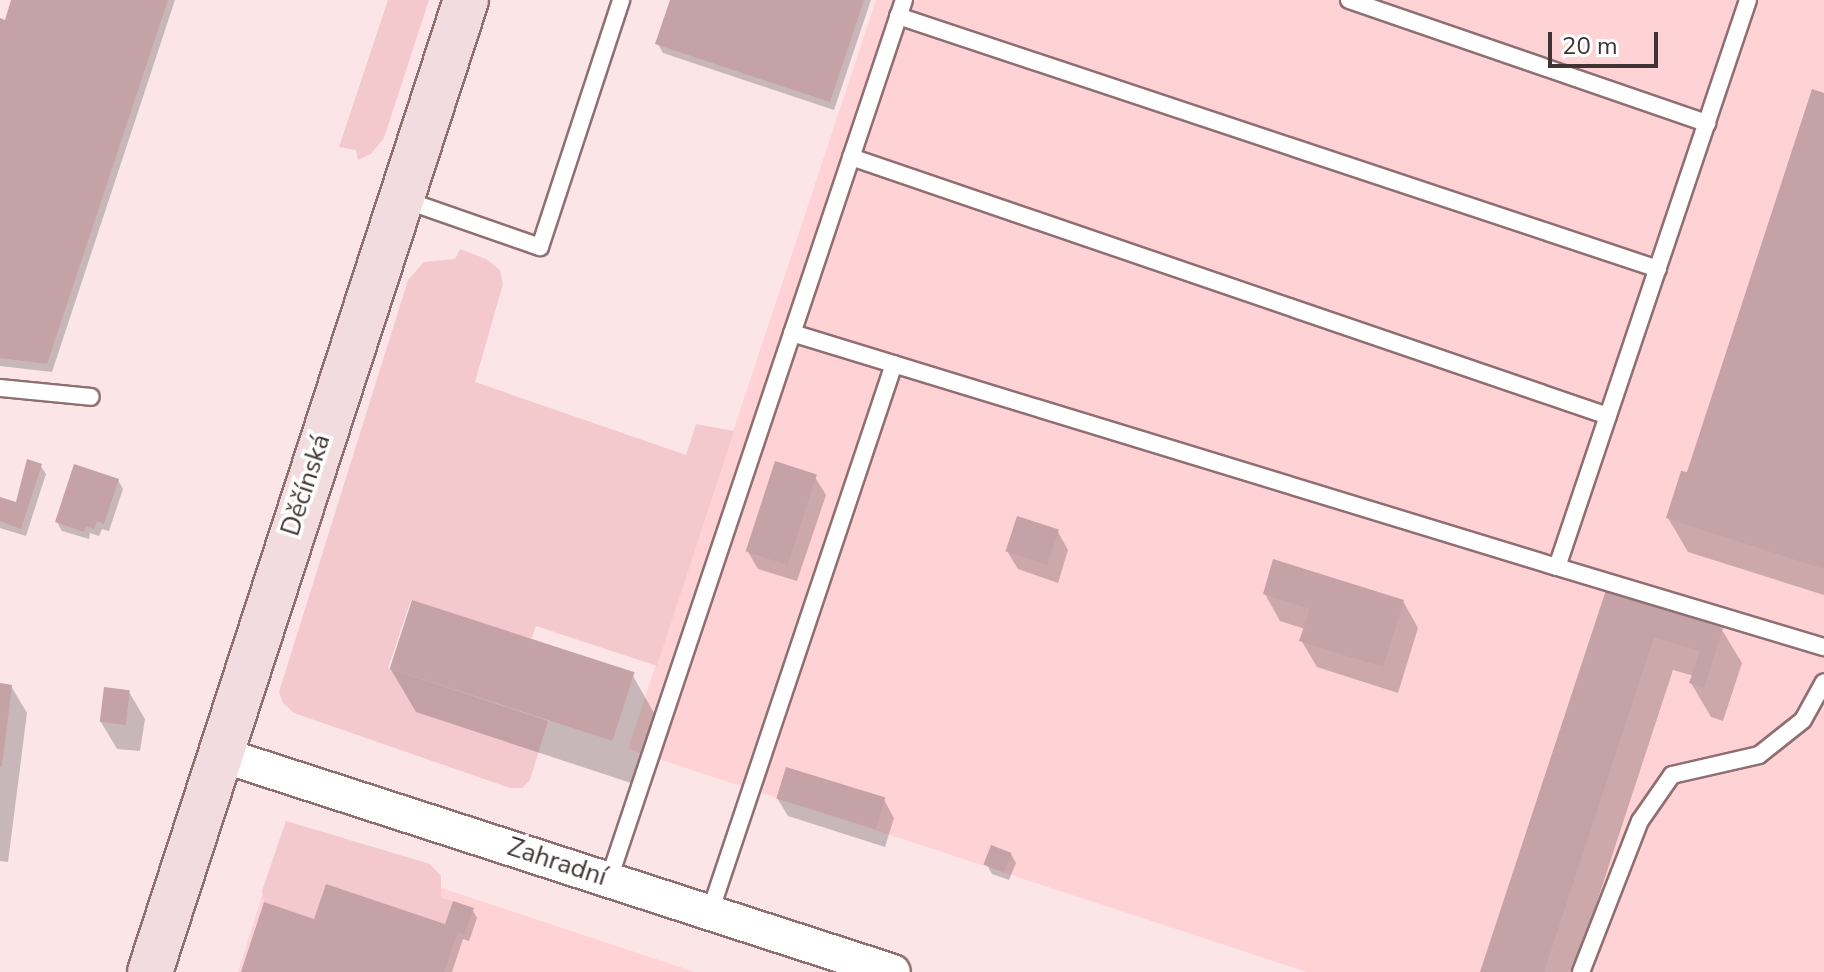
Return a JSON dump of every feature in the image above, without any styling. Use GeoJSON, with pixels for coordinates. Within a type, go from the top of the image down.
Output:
{"type":"FeatureCollection","features":[{"type":"Feature","properties":{"kind":"main road","name":"Děčínská"},"geometry":{"type":"LineString","coordinates":[[150,972],[466,0]]}},
{"type":"Feature","properties":{"kind":"street","name":"Zahradní"},"geometry":{"type":"LineString","coordinates":[[219,754],[893,972]]}},
{"type":"Feature","properties":{"kind":"lane"},"geometry":{"type":"LineString","coordinates":[[401,198],[540,247],[621,0]]}},
{"type":"Feature","properties":{"kind":"lane"},"geometry":{"type":"LineString","coordinates":[[1349,0],[1707,123]]}},
{"type":"Feature","properties":{"kind":"lane"},"geometry":{"type":"LineString","coordinates":[[1557,567],[1748,0]]}},
{"type":"Feature","properties":{"kind":"lane"},"geometry":{"type":"LineString","coordinates":[[609,879],[901,8],[1658,269]]}},
{"type":"Feature","properties":{"kind":"lane"},"geometry":{"type":"LineString","coordinates":[[851,157],[1608,416]]}},
{"type":"Feature","properties":{"kind":"lane"},"geometry":{"type":"LineString","coordinates":[[792,333],[1824,647]]}},
{"type":"Feature","properties":{"kind":"lane"},"geometry":{"type":"LineString","coordinates":[[710,912],[894,364]]}},
{"type":"Feature","properties":{"kind":"lane"},"geometry":{"type":"LineString","coordinates":[[0,388],[91,397]]}},
{"type":"Feature","properties":{"kind":"lane"},"geometry":{"type":"LineString","coordinates":[[1581,972],[1640,821],[1672,775],[1759,755],[1803,720],[1824,682]]}},
{"type":"Feature","properties":{"kind":"shaded area"},"geometry":{"type":"Polygon","coordinates":[[[388,0],[429,0],[384,138],[371,154],[358,160],[356,150],[339,147],[388,0]]]}},
{"type":"Feature","properties":{"kind":"shaded area"},"geometry":{"type":"Polygon","coordinates":[[[876,0],[1824,0],[1824,972],[1307,972],[628,749],[876,0]]]}},
{"type":"Feature","properties":{"kind":"shaded area"},"geometry":{"type":"Polygon","coordinates":[[[460,249],[486,259],[500,270],[503,284],[475,382],[686,455],[696,424],[734,431],[657,666],[536,626],[531,640],[411,600],[388,668],[548,721],[530,780],[522,788],[510,788],[294,713],[283,703],[279,692],[408,280],[424,262],[455,259],[460,249]]]}},
{"type":"Feature","properties":{"kind":"shaded area"},"geometry":{"type":"Polygon","coordinates":[[[286,821],[430,864],[441,876],[441,898],[453,901],[445,924],[326,884],[314,919],[264,902],[262,891],[286,821]]]}},
{"type":"Feature","properties":{"kind":"shaded area"},"geometry":{"type":"Polygon","coordinates":[[[281,835],[695,972],[238,972],[281,835]]]}},
{"type":"Feature","properties":{"kind":"building"},"geometry":{"type":"Polygon","coordinates":[[[11,0],[168,0],[47,364],[0,358],[0,18],[5,20],[11,0]]]}},
{"type":"Feature","properties":{"kind":"building"},"geometry":{"type":"Polygon","coordinates":[[[670,0],[864,0],[830,102],[655,44],[670,0]]]}},
{"type":"Feature","properties":{"kind":"building"},"geometry":{"type":"Polygon","coordinates":[[[1812,89],[1824,93],[1824,569],[1666,518],[1681,471],[1687,472],[1812,89]]]}},
{"type":"Feature","properties":{"kind":"building"},"geometry":{"type":"Polygon","coordinates":[[[27,459],[42,464],[21,529],[0,521],[0,497],[16,502],[27,459]]]}},
{"type":"Feature","properties":{"kind":"building"},"geometry":{"type":"Polygon","coordinates":[[[775,461],[817,475],[787,565],[746,551],[775,461]]]}},
{"type":"Feature","properties":{"kind":"building"},"geometry":{"type":"Polygon","coordinates":[[[74,464],[119,479],[104,524],[97,521],[94,529],[86,526],[84,532],[55,522],[74,464]]]}},
{"type":"Feature","properties":{"kind":"building"},"geometry":{"type":"Polygon","coordinates":[[[1017,516],[1059,530],[1047,565],[1006,551],[1017,516]]]}},
{"type":"Feature","properties":{"kind":"building"},"geometry":{"type":"Polygon","coordinates":[[[1273,559],[1404,600],[1383,667],[1299,641],[1310,609],[1263,594],[1273,559]]]}},
{"type":"Feature","properties":{"kind":"building"},"geometry":{"type":"Polygon","coordinates":[[[1606,590],[1723,628],[1704,688],[1689,683],[1700,651],[1654,637],[1544,972],[1480,972],[1606,590]]]}},
{"type":"Feature","properties":{"kind":"building"},"geometry":{"type":"Polygon","coordinates":[[[412,600],[635,672],[612,741],[390,668],[412,600]]]}},
{"type":"Feature","properties":{"kind":"building"},"geometry":{"type":"Polygon","coordinates":[[[0,683],[12,685],[2,766],[0,766],[0,683]]]}},
{"type":"Feature","properties":{"kind":"building"},"geometry":{"type":"Polygon","coordinates":[[[104,687],[130,690],[126,725],[100,722],[104,687]]]}},
{"type":"Feature","properties":{"kind":"building"},"geometry":{"type":"Polygon","coordinates":[[[786,767],[885,797],[876,829],[776,799],[786,767]]]}},
{"type":"Feature","properties":{"kind":"building"},"geometry":{"type":"Polygon","coordinates":[[[991,845],[1012,853],[1004,872],[983,865],[991,845]]]}},
{"type":"Feature","properties":{"kind":"building"},"geometry":{"type":"Polygon","coordinates":[[[326,884],[445,924],[453,901],[474,908],[464,934],[458,931],[444,972],[241,972],[264,902],[314,919],[326,884]]]}}]}
